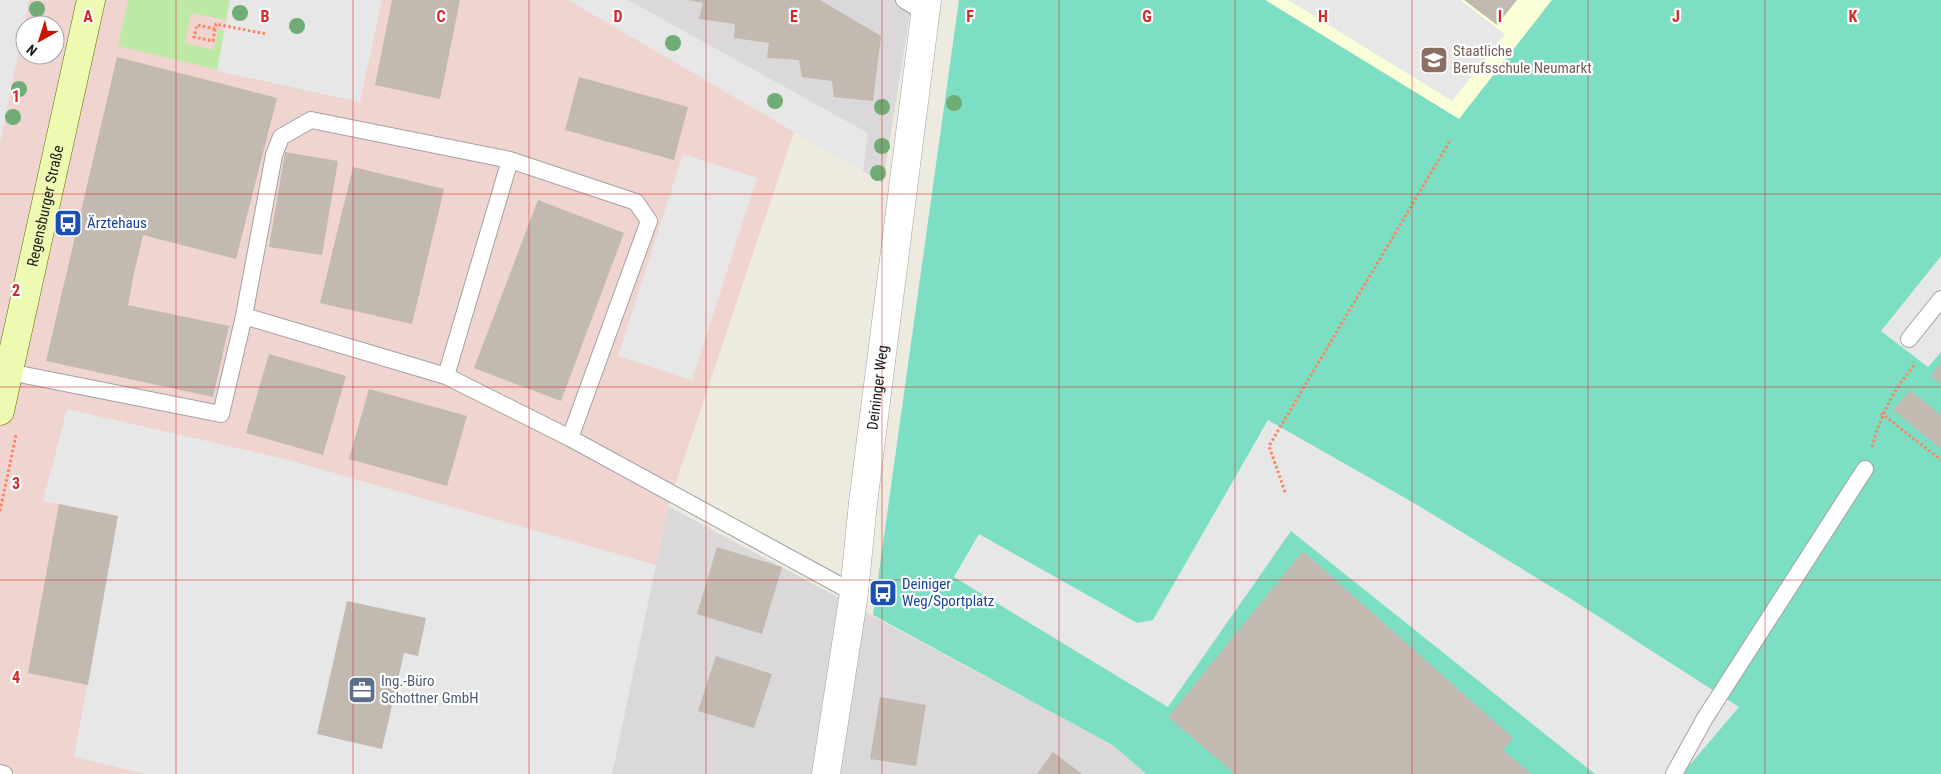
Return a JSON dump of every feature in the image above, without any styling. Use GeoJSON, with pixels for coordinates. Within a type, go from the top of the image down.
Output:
{"type":"FeatureCollection","features":[{"type":"Feature","properties":{"kind":"main road","name":"Regensburger Straße"},"geometry":{"type":"LineString","coordinates":[[0,411],[4,372],[91,0]]}},
{"type":"Feature","properties":{"kind":"street","name":"Deininger Weg"},"geometry":{"type":"LineString","coordinates":[[826,774],[854,593],[918,4]]}},
{"type":"Feature","properties":{"kind":"lane"},"geometry":{"type":"LineString","coordinates":[[4,372],[221,414],[244,316],[274,155],[281,137],[311,120],[510,160],[636,202],[649,221],[570,438]]}},
{"type":"Feature","properties":{"kind":"lane"},"geometry":{"type":"LineString","coordinates":[[446,376],[510,160]]}},
{"type":"Feature","properties":{"kind":"lane"},"geometry":{"type":"LineString","coordinates":[[1909,339],[1941,299]]}},
{"type":"Feature","properties":{"kind":"lane"},"geometry":{"type":"LineString","coordinates":[[244,316],[446,376],[570,438],[854,593]]}},
{"type":"Feature","properties":{"kind":"lane"},"geometry":{"type":"LineString","coordinates":[[1674,774],[1705,718],[1865,469]]}},
{"type":"Feature","properties":{"kind":"lane"},"geometry":{"type":"LineString","coordinates":[[0,773],[4,774]]}},
{"type":"Feature","properties":{"kind":"path"},"geometry":{"type":"LineString","coordinates":[[215,29],[197,25],[194,37],[213,41],[216,24],[266,34]]}},
{"type":"Feature","properties":{"kind":"path"},"geometry":{"type":"LineString","coordinates":[[1285,492],[1269,446],[1451,139]]}},
{"type":"Feature","properties":{"kind":"path"},"geometry":{"type":"LineString","coordinates":[[1865,469],[1882,413],[1900,382],[1913,366],[1909,339]]}},
{"type":"Feature","properties":{"kind":"path"},"geometry":{"type":"LineString","coordinates":[[1882,413],[1941,460]]}},
{"type":"Feature","properties":{"kind":"shaded area"},"geometry":{"type":"Polygon","coordinates":[[[0,0],[568,0],[794,132],[668,506],[612,774],[0,774],[0,0]]]}},
{"type":"Feature","properties":{"kind":"shaded area"},"geometry":{"type":"Polygon","coordinates":[[[0,0],[29,0],[26,15],[15,15],[16,65],[0,144],[0,0]]]}},
{"type":"Feature","properties":{"kind":"shaded area"},"geometry":{"type":"Polygon","coordinates":[[[230,0],[382,0],[360,102],[217,71],[230,0]]]}},
{"type":"Feature","properties":{"kind":"shaded area"},"geometry":{"type":"Polygon","coordinates":[[[568,0],[912,0],[883,183],[863,171],[568,0]]]}},
{"type":"Feature","properties":{"kind":"shaded area"},"geometry":{"type":"Polygon","coordinates":[[[568,0],[628,0],[868,133],[863,171],[568,0]]]}},
{"type":"Feature","properties":{"kind":"shaded area","name":"Staatliche Berufsschule Neumarkt"},"geometry":{"type":"Polygon","coordinates":[[[1265,0],[1552,0],[1459,119],[1265,0]]]}},
{"type":"Feature","properties":{"kind":"shaded area","name":"Staatliche Berufsschule Neumarkt"},"geometry":{"type":"Polygon","coordinates":[[[1288,0],[1460,0],[1505,34],[1452,101],[1288,0]]]}},
{"type":"Feature","properties":{"kind":"shaded area"},"geometry":{"type":"Polygon","coordinates":[[[683,154],[757,178],[692,380],[618,356],[683,154]]]}},
{"type":"Feature","properties":{"kind":"shaded area"},"geometry":{"type":"Polygon","coordinates":[[[1941,256],[1941,352],[1928,367],[1881,331],[1941,256]]]}},
{"type":"Feature","properties":{"kind":"shaded area"},"geometry":{"type":"Polygon","coordinates":[[[67,409],[285,459],[656,565],[612,774],[145,774],[74,757],[118,516],[43,501],[67,409]]]}},
{"type":"Feature","properties":{"kind":"shaded area"},"geometry":{"type":"Polygon","coordinates":[[[1268,420],[1414,503],[1568,597],[1739,707],[1682,774],[1595,774],[1291,531],[1168,707],[954,577],[979,534],[1137,623],[1153,620],[1268,420]]]}},
{"type":"Feature","properties":{"kind":"shaded area"},"geometry":{"type":"Polygon","coordinates":[[[668,506],[1114,746],[1146,774],[612,774],[668,506]]]}},
{"type":"Feature","properties":{"kind":"green space"},"geometry":{"type":"Polygon","coordinates":[[[128,0],[230,0],[226,20],[191,13],[185,43],[214,50],[218,30],[224,31],[219,62],[307,91],[118,46],[128,0]]]}},
{"type":"Feature","properties":{"kind":"green space"},"geometry":{"type":"Polygon","coordinates":[[[959,0],[1265,0],[1459,119],[1552,0],[1941,0],[1941,774],[1146,774],[1114,746],[873,615],[959,0]]]}},
{"type":"Feature","properties":{"kind":"building"},"geometry":{"type":"Polygon","coordinates":[[[392,0],[460,0],[440,99],[375,85],[392,0]]]}},
{"type":"Feature","properties":{"kind":"building"},"geometry":{"type":"Polygon","coordinates":[[[688,0],[820,0],[881,36],[873,101],[834,97],[832,81],[802,77],[799,60],[767,58],[769,43],[734,38],[735,24],[699,19],[703,3],[688,0]]]}},
{"type":"Feature","properties":{"kind":"building"},"geometry":{"type":"Polygon","coordinates":[[[1464,0],[1517,0],[1497,25],[1464,0]]]}},
{"type":"Feature","properties":{"kind":"building"},"geometry":{"type":"Polygon","coordinates":[[[117,57],[277,98],[236,259],[143,235],[134,273],[128,305],[229,326],[213,397],[46,361],[117,57]]]}},
{"type":"Feature","properties":{"kind":"building"},"geometry":{"type":"Polygon","coordinates":[[[579,77],[688,107],[674,160],[565,130],[579,77]]]}},
{"type":"Feature","properties":{"kind":"building"},"geometry":{"type":"Polygon","coordinates":[[[285,152],[338,161],[322,255],[269,247],[285,152]]]}},
{"type":"Feature","properties":{"kind":"building"},"geometry":{"type":"Polygon","coordinates":[[[353,167],[444,189],[412,324],[320,303],[353,167]]]}},
{"type":"Feature","properties":{"kind":"building"},"geometry":{"type":"Polygon","coordinates":[[[538,200],[624,233],[561,401],[474,368],[538,200]]]}},
{"type":"Feature","properties":{"kind":"building"},"geometry":{"type":"Polygon","coordinates":[[[269,354],[346,376],[323,455],[246,433],[269,354]]]}},
{"type":"Feature","properties":{"kind":"building"},"geometry":{"type":"Polygon","coordinates":[[[1941,363],[1941,384],[1931,376],[1941,363]]]}},
{"type":"Feature","properties":{"kind":"building"},"geometry":{"type":"Polygon","coordinates":[[[369,389],[467,416],[447,486],[349,459],[369,389]]]}},
{"type":"Feature","properties":{"kind":"building"},"geometry":{"type":"Polygon","coordinates":[[[1910,390],[1941,415],[1941,449],[1893,410],[1910,390]]]}},
{"type":"Feature","properties":{"kind":"building"},"geometry":{"type":"Polygon","coordinates":[[[59,504],[118,516],[88,685],[28,673],[59,504]]]}},
{"type":"Feature","properties":{"kind":"building"},"geometry":{"type":"Polygon","coordinates":[[[717,547],[782,567],[762,634],[697,614],[717,547]]]}},
{"type":"Feature","properties":{"kind":"building"},"geometry":{"type":"Polygon","coordinates":[[[1303,551],[1513,738],[1503,750],[1532,774],[1235,774],[1168,717],[1303,551]]]}},
{"type":"Feature","properties":{"kind":"building"},"geometry":{"type":"Polygon","coordinates":[[[347,601],[426,618],[418,656],[404,653],[382,749],[317,734],[347,601]]]}},
{"type":"Feature","properties":{"kind":"building"},"geometry":{"type":"Polygon","coordinates":[[[716,656],[772,674],[754,728],[698,711],[716,656]]]}},
{"type":"Feature","properties":{"kind":"building"},"geometry":{"type":"Polygon","coordinates":[[[880,697],[926,705],[916,766],[870,759],[880,697]]]}},
{"type":"Feature","properties":{"kind":"building"},"geometry":{"type":"Polygon","coordinates":[[[1053,752],[1082,774],[1037,774],[1053,752]]]}},
{"type":"Feature","properties":{"kind":"place","name":"Staatliche Berufsschule Neumarkt"},"geometry":{"type":"Point","coordinates":[1434,60]}},
{"type":"Feature","properties":{"kind":"place","name":"Ärztehaus"},"geometry":{"type":"Point","coordinates":[68,223]}},
{"type":"Feature","properties":{"kind":"place","name":"Deiniger Weg/Sportplatz"},"geometry":{"type":"Point","coordinates":[883,593]}},
{"type":"Feature","properties":{"kind":"place","name":"Ing.-Büro Schottner GmbH"},"geometry":{"type":"Point","coordinates":[362,690]}}]}
